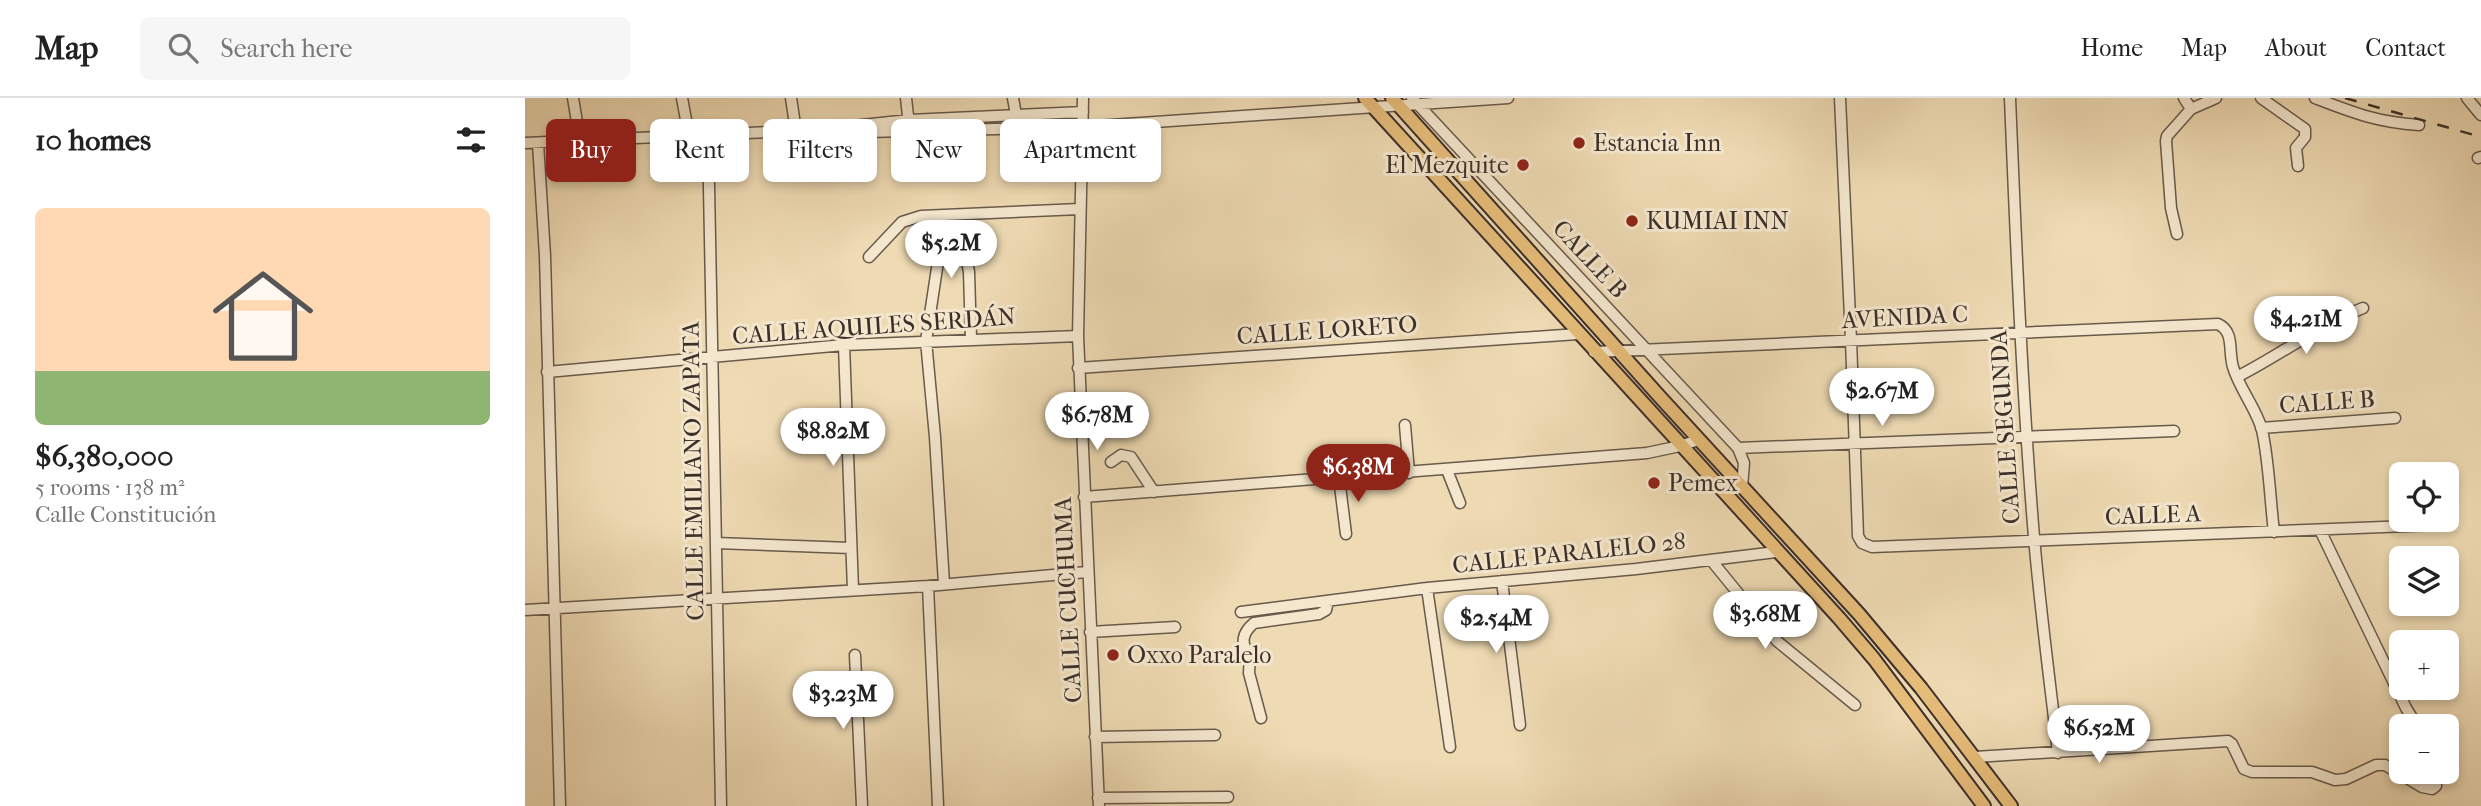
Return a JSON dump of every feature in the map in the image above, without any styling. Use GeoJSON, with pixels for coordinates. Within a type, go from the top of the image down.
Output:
{"type":"FeatureCollection","features":[{"type":"Feature","properties":{"kind":"main road"},"geometry":{"type":"LineString","coordinates":[[1365,98],[1874,659],[1984,806]]}},
{"type":"Feature","properties":{"kind":"main road"},"geometry":{"type":"LineString","coordinates":[[1396,102],[1882,643],[1975,757],[2011,806]]}},
{"type":"Feature","properties":{"kind":"main road"},"geometry":{"type":"LineString","coordinates":[[1815,593],[1838,606],[1875,644],[1882,643]]}},
{"type":"Feature","properties":{"kind":"street"},"geometry":{"type":"LineString","coordinates":[[573,98],[576,119]]}},
{"type":"Feature","properties":{"kind":"street"},"geometry":{"type":"LineString","coordinates":[[682,98],[686,119]]}},
{"type":"Feature","properties":{"kind":"street"},"geometry":{"type":"LineString","coordinates":[[791,98],[794,119]]}},
{"type":"Feature","properties":{"kind":"street"},"geometry":{"type":"LineString","coordinates":[[906,98],[909,119]]}},
{"type":"Feature","properties":{"kind":"street"},"geometry":{"type":"LineString","coordinates":[[1013,98],[1016,115]]}},
{"type":"Feature","properties":{"kind":"street","name":"CALLE CUCHUMA"},"geometry":{"type":"LineString","coordinates":[[1083,98],[1083,119]]}},
{"type":"Feature","properties":{"kind":"street"},"geometry":{"type":"LineString","coordinates":[[1161,122],[1374,109],[1396,102],[1508,98]]}},
{"type":"Feature","properties":{"kind":"street"},"geometry":{"type":"LineString","coordinates":[[1840,98],[1855,445]]}},
{"type":"Feature","properties":{"kind":"street","name":"CALLE SEGUNDA"},"geometry":{"type":"LineString","coordinates":[[2010,98],[2019,333],[2034,540],[2058,753]]}},
{"type":"Feature","properties":{"kind":"street"},"geometry":{"type":"LineString","coordinates":[[2183,98],[2191,109]]}},
{"type":"Feature","properties":{"kind":"street"},"geometry":{"type":"LineString","coordinates":[[2177,234],[2171,208],[2167,136],[2191,109],[2216,98]]}},
{"type":"Feature","properties":{"kind":"street"},"geometry":{"type":"LineString","coordinates":[[2260,98],[2305,129],[2305,137],[2297,148],[2298,166]]}},
{"type":"Feature","properties":{"kind":"street"},"geometry":{"type":"LineString","coordinates":[[2315,98],[2343,110],[2385,122],[2419,125]]}},
{"type":"Feature","properties":{"kind":"street"},"geometry":{"type":"LineString","coordinates":[[2467,98],[2481,115]]}},
{"type":"Feature","properties":{"kind":"street","name":"CALLE B"},"geometry":{"type":"LineString","coordinates":[[1415,101],[1738,448]]}},
{"type":"Feature","properties":{"kind":"street"},"geometry":{"type":"LineString","coordinates":[[930,119],[1083,112]]}},
{"type":"Feature","properties":{"kind":"street"},"geometry":{"type":"LineString","coordinates":[[525,143],[546,142]]}},
{"type":"Feature","properties":{"kind":"street"},"geometry":{"type":"LineString","coordinates":[[538,143],[545,256],[560,806]]}},
{"type":"Feature","properties":{"kind":"street","name":"CALLE EMILIANO ZAPATA"},"geometry":{"type":"LineString","coordinates":[[709,182],[722,806]]}},
{"type":"Feature","properties":{"kind":"street","name":"CALLE CUCHUMA"},"geometry":{"type":"LineString","coordinates":[[1081,182],[1077,335],[1098,802]]}},
{"type":"Feature","properties":{"kind":"street"},"geometry":{"type":"LineString","coordinates":[[869,257],[902,222],[921,216],[1080,209]]}},
{"type":"Feature","properties":{"kind":"street"},"geometry":{"type":"LineString","coordinates":[[944,584],[938,473],[926,341],[945,215]]}},
{"type":"Feature","properties":{"kind":"street"},"geometry":{"type":"LineString","coordinates":[[966,255],[971,340]]}},
{"type":"Feature","properties":{"kind":"street"},"geometry":{"type":"LineString","coordinates":[[2274,532],[2261,428],[2237,377],[2330,322],[2363,308]]}},
{"type":"Feature","properties":{"kind":"street","name":"AVENIDA C"},"geometry":{"type":"LineString","coordinates":[[1594,352],[2218,324],[2225,327],[2229,333],[2232,364],[2237,377]]}},
{"type":"Feature","properties":{"kind":"street","name":"CALLE LORETO"},"geometry":{"type":"LineString","coordinates":[[1078,368],[1578,334]]}},
{"type":"Feature","properties":{"kind":"street","name":"CALLE AQUILES SERDÁN"},"geometry":{"type":"LineString","coordinates":[[547,372],[844,345],[1077,335]]}},
{"type":"Feature","properties":{"kind":"street"},"geometry":{"type":"LineString","coordinates":[[844,345],[853,590]]}},
{"type":"Feature","properties":{"kind":"street","name":"CALLE B"},"geometry":{"type":"LineString","coordinates":[[2261,428],[2395,418]]}},
{"type":"Feature","properties":{"kind":"street"},"geometry":{"type":"LineString","coordinates":[[1405,425],[1409,473]]}},
{"type":"Feature","properties":{"kind":"street"},"geometry":{"type":"LineString","coordinates":[[1742,488],[1744,463],[1738,448],[2174,431]]}},
{"type":"Feature","properties":{"kind":"street"},"geometry":{"type":"LineString","coordinates":[[1084,497],[1647,453],[1698,440]]}},
{"type":"Feature","properties":{"kind":"street","name":"CALLE A"},"geometry":{"type":"LineString","coordinates":[[1855,445],[1858,536],[1862,543],[1872,547],[2389,527]]}},
{"type":"Feature","properties":{"kind":"street"},"geometry":{"type":"LineString","coordinates":[[1111,462],[1121,454],[1131,457],[1154,492]]}},
{"type":"Feature","properties":{"kind":"street"},"geometry":{"type":"LineString","coordinates":[[1447,470],[1459,503]]}},
{"type":"Feature","properties":{"kind":"street"},"geometry":{"type":"LineString","coordinates":[[1339,478],[1346,534]]}},
{"type":"Feature","properties":{"kind":"street"},"geometry":{"type":"LineString","coordinates":[[2320,530],[2410,714]]}},
{"type":"Feature","properties":{"kind":"street"},"geometry":{"type":"LineString","coordinates":[[716,543],[851,548]]}},
{"type":"Feature","properties":{"kind":"street","name":"CALLE PARALELO 28"},"geometry":{"type":"LineString","coordinates":[[1241,612],[1427,588],[1776,552]]}},
{"type":"Feature","properties":{"kind":"street"},"geometry":{"type":"LineString","coordinates":[[1711,560],[1777,641],[1855,705]]}},
{"type":"Feature","properties":{"kind":"street"},"geometry":{"type":"LineString","coordinates":[[525,610],[928,586],[1087,572]]}},
{"type":"Feature","properties":{"kind":"street"},"geometry":{"type":"LineString","coordinates":[[1502,581],[1520,724]]}},
{"type":"Feature","properties":{"kind":"street"},"geometry":{"type":"LineString","coordinates":[[928,586],[939,806]]}},
{"type":"Feature","properties":{"kind":"street"},"geometry":{"type":"LineString","coordinates":[[1427,588],[1450,747]]}},
{"type":"Feature","properties":{"kind":"street"},"geometry":{"type":"LineString","coordinates":[[1261,718],[1249,673],[1250,655],[1243,648],[1243,638],[1248,628],[1254,623],[1319,614],[1326,610],[1328,601]]}},
{"type":"Feature","properties":{"kind":"street"},"geometry":{"type":"LineString","coordinates":[[1090,632],[1175,627]]}},
{"type":"Feature","properties":{"kind":"street"},"geometry":{"type":"LineString","coordinates":[[855,655],[862,806]]}},
{"type":"Feature","properties":{"kind":"street"},"geometry":{"type":"LineString","coordinates":[[1095,737],[1215,735]]}},
{"type":"Feature","properties":{"kind":"street"},"geometry":{"type":"LineString","coordinates":[[1975,757],[2228,741],[2235,748],[2244,769],[2252,772],[2312,772],[2335,780],[2346,779],[2376,765],[2389,767]]}},
{"type":"Feature","properties":{"kind":"street"},"geometry":{"type":"LineString","coordinates":[[2417,784],[2432,789],[2437,784]]}},
{"type":"Feature","properties":{"kind":"street"},"geometry":{"type":"LineString","coordinates":[[1098,802],[1228,797]]}},
{"type":"Feature","properties":{"kind":"railway"},"geometry":{"type":"LineString","coordinates":[[2345,98],[2481,137]]}},
{"type":"Feature","properties":{"kind":"place","name":"Estancia Inn"},"geometry":{"type":"Point","coordinates":[1579,143]}},
{"type":"Feature","properties":{"kind":"place","name":"El Mezquite"},"geometry":{"type":"Point","coordinates":[1523,165]}},
{"type":"Feature","properties":{"kind":"place","name":"KUMIAI INN"},"geometry":{"type":"Point","coordinates":[1632,221]}},
{"type":"Feature","properties":{"kind":"place","name":"Pemex"},"geometry":{"type":"Point","coordinates":[1654,483]}},
{"type":"Feature","properties":{"kind":"place","name":"Oxxo Paralelo"},"geometry":{"type":"Point","coordinates":[1113,655]}}]}
